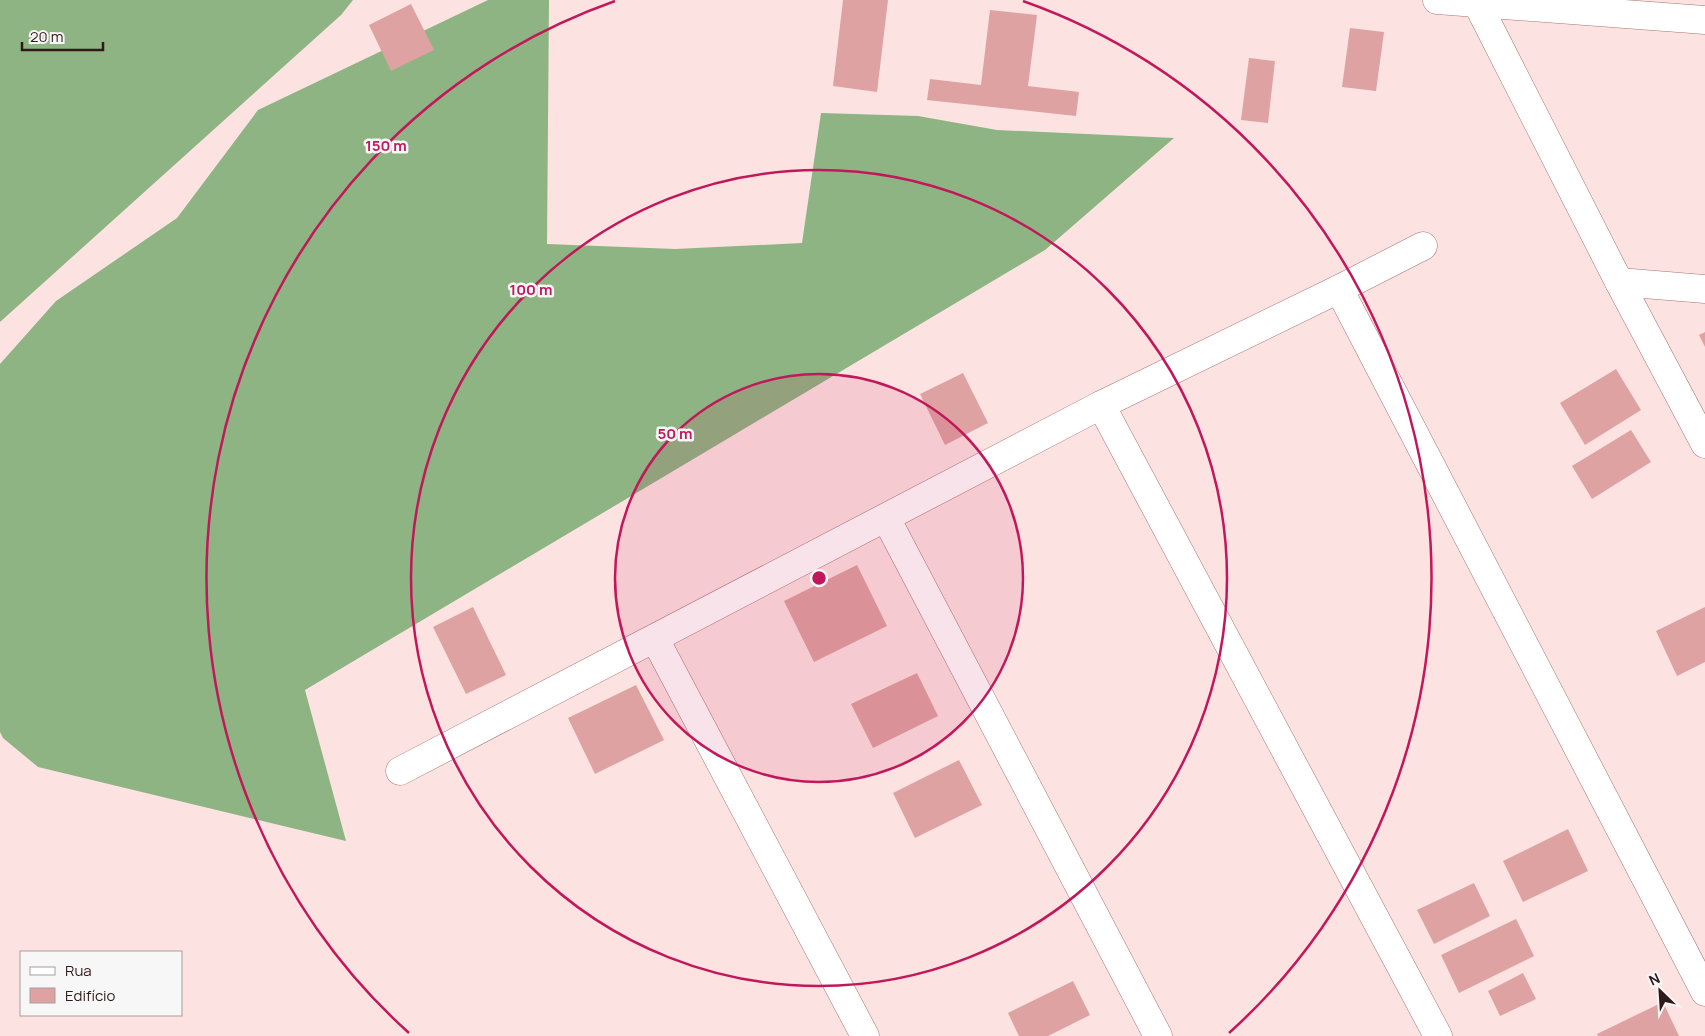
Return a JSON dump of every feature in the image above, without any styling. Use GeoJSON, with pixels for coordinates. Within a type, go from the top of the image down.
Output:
{"type":"FeatureCollection","features":[{"type":"Feature","properties":{"kind":"street"},"geometry":{"type":"LineString","coordinates":[[1437,0],[1705,20]]}},
{"type":"Feature","properties":{"kind":"street"},"geometry":{"type":"LineString","coordinates":[[1477,3],[1619,282],[1705,444]]}},
{"type":"Feature","properties":{"kind":"street"},"geometry":{"type":"LineString","coordinates":[[400,772],[1101,405],[1423,246]]}},
{"type":"Feature","properties":{"kind":"street"},"geometry":{"type":"LineString","coordinates":[[1619,282],[1705,289]]}},
{"type":"Feature","properties":{"kind":"street"},"geometry":{"type":"LineString","coordinates":[[1339,289],[1705,992]]}},
{"type":"Feature","properties":{"kind":"street"},"geometry":{"type":"LineString","coordinates":[[1101,405],[1438,1036]]}},
{"type":"Feature","properties":{"kind":"street"},"geometry":{"type":"LineString","coordinates":[[886,518],[1158,1036]]}},
{"type":"Feature","properties":{"kind":"street"},"geometry":{"type":"LineString","coordinates":[[655,638],[865,1036]]}},
{"type":"Feature","properties":{"kind":"green space"},"geometry":{"type":"Polygon","coordinates":[[[0,0],[353,0],[341,15],[0,322],[0,0]]]}},
{"type":"Feature","properties":{"kind":"green space"},"geometry":{"type":"Polygon","coordinates":[[[488,0],[549,0],[547,244],[675,249],[802,243],[821,113],[918,116],[997,130],[1174,138],[1045,250],[305,690],[346,841],[38,767],[3,738],[0,732],[0,364],[56,301],[177,218],[258,110],[488,0]]]}},
{"type":"Feature","properties":{"kind":"building"},"geometry":{"type":"Polygon","coordinates":[[[843,0],[888,0],[877,92],[833,86],[843,0]]]}},
{"type":"Feature","properties":{"kind":"building"},"geometry":{"type":"Polygon","coordinates":[[[411,4],[434,50],[391,71],[369,25],[411,4]]]}},
{"type":"Feature","properties":{"kind":"building"},"geometry":{"type":"Polygon","coordinates":[[[990,10],[1037,15],[1028,86],[1079,92],[1076,116],[927,100],[930,79],[981,85],[990,10]]]}},
{"type":"Feature","properties":{"kind":"building"},"geometry":{"type":"Polygon","coordinates":[[[1350,28],[1384,32],[1376,91],[1342,87],[1350,28]]]}},
{"type":"Feature","properties":{"kind":"building"},"geometry":{"type":"Polygon","coordinates":[[[1249,58],[1275,61],[1268,123],[1241,120],[1249,58]]]}},
{"type":"Feature","properties":{"kind":"building"},"geometry":{"type":"Polygon","coordinates":[[[1705,332],[1705,347],[1699,335],[1705,332]]]}},
{"type":"Feature","properties":{"kind":"building"},"geometry":{"type":"Polygon","coordinates":[[[1616,369],[1641,410],[1585,445],[1560,403],[1616,369]]]}},
{"type":"Feature","properties":{"kind":"building"},"geometry":{"type":"Polygon","coordinates":[[[963,373],[988,423],[945,445],[920,394],[963,373]]]}},
{"type":"Feature","properties":{"kind":"building"},"geometry":{"type":"Polygon","coordinates":[[[1631,430],[1651,462],[1592,499],[1572,466],[1631,430]]]}},
{"type":"Feature","properties":{"kind":"building"},"geometry":{"type":"Polygon","coordinates":[[[857,565],[887,626],[814,662],[784,601],[857,565]]]}},
{"type":"Feature","properties":{"kind":"building"},"geometry":{"type":"Polygon","coordinates":[[[473,607],[506,675],[466,694],[433,627],[473,607]]]}},
{"type":"Feature","properties":{"kind":"building"},"geometry":{"type":"Polygon","coordinates":[[[1705,607],[1705,662],[1677,676],[1656,631],[1705,607]]]}},
{"type":"Feature","properties":{"kind":"building"},"geometry":{"type":"Polygon","coordinates":[[[917,673],[938,716],[873,748],[851,704],[917,673]]]}},
{"type":"Feature","properties":{"kind":"building"},"geometry":{"type":"Polygon","coordinates":[[[636,685],[664,740],[595,774],[568,718],[636,685]]]}},
{"type":"Feature","properties":{"kind":"building"},"geometry":{"type":"Polygon","coordinates":[[[959,760],[982,805],[915,838],[893,793],[959,760]]]}},
{"type":"Feature","properties":{"kind":"building"},"geometry":{"type":"Polygon","coordinates":[[[1568,829],[1588,871],[1523,902],[1503,861],[1568,829]]]}},
{"type":"Feature","properties":{"kind":"building"},"geometry":{"type":"Polygon","coordinates":[[[1474,883],[1490,916],[1434,944],[1417,910],[1474,883]]]}},
{"type":"Feature","properties":{"kind":"building"},"geometry":{"type":"Polygon","coordinates":[[[1516,919],[1534,956],[1459,993],[1441,955],[1516,919]]]}},
{"type":"Feature","properties":{"kind":"building"},"geometry":{"type":"Polygon","coordinates":[[[1523,973],[1536,999],[1500,1016],[1488,991],[1523,973]]]}},
{"type":"Feature","properties":{"kind":"building"},"geometry":{"type":"Polygon","coordinates":[[[1073,981],[1090,1015],[1048,1036],[1019,1036],[1008,1013],[1073,981]]]}},
{"type":"Feature","properties":{"kind":"building"},"geometry":{"type":"Polygon","coordinates":[[[1663,1002],[1679,1036],[1598,1036],[1597,1034],[1663,1002]]]}}]}
